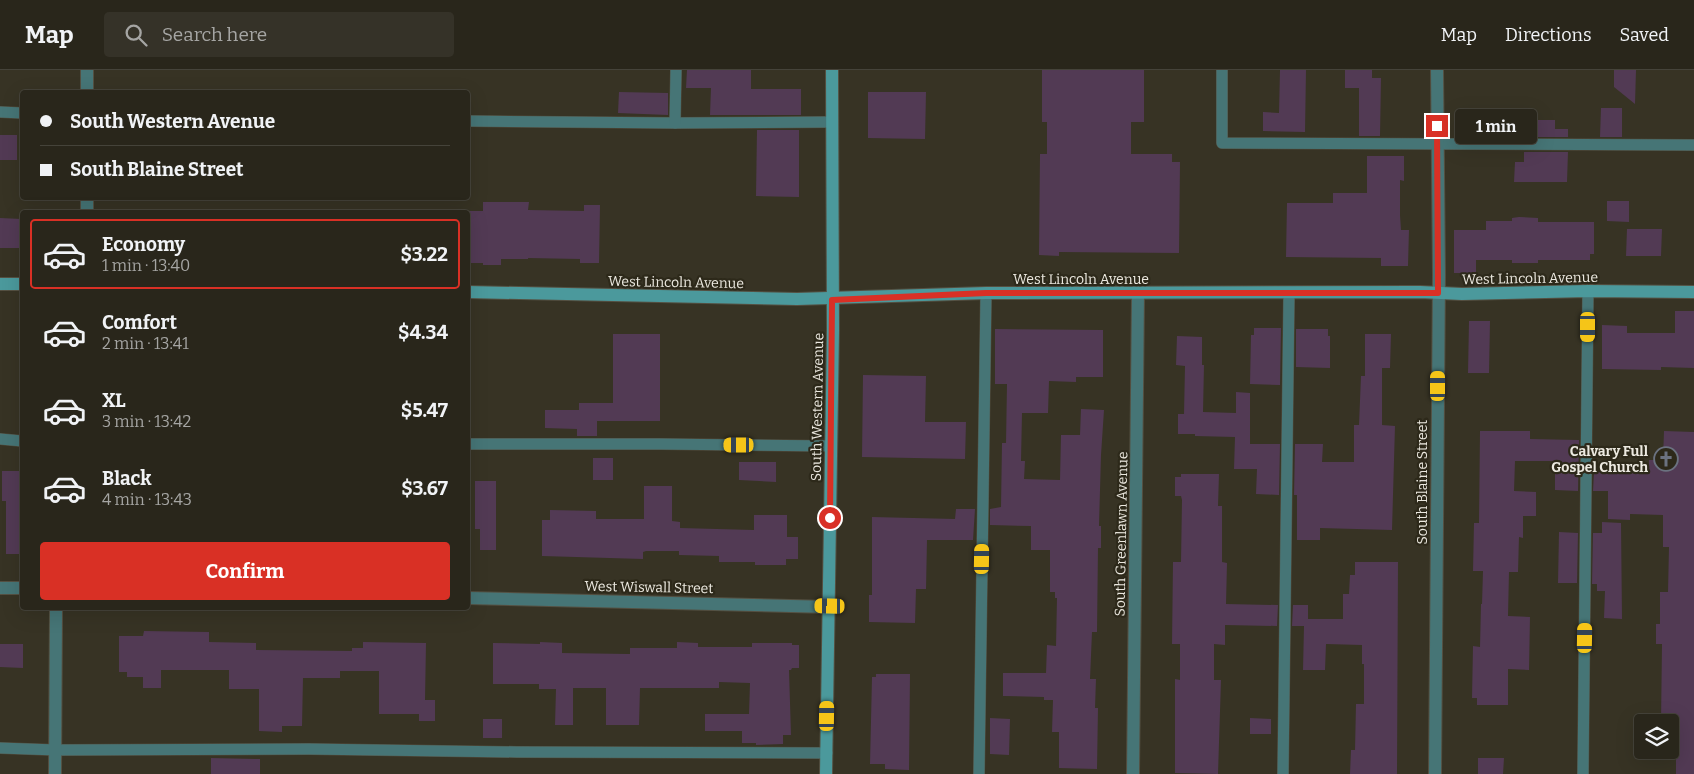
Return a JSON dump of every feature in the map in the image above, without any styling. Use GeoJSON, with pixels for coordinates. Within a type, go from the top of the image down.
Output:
{"type":"FeatureCollection","features":[{"type":"Feature","properties":{"kind":"main road","name":"South Western Avenue"},"geometry":{"type":"LineString","coordinates":[[826,774],[830,606],[832,70]]}},
{"type":"Feature","properties":{"kind":"main road"},"geometry":{"type":"LineString","coordinates":[[0,284],[20,284]]}},
{"type":"Feature","properties":{"kind":"main road","name":"West Lincoln Avenue"},"geometry":{"type":"LineString","coordinates":[[470,292],[832,300],[986,293],[1462,294],[1588,291],[1694,292]]}},
{"type":"Feature","properties":{"kind":"street"},"geometry":{"type":"LineString","coordinates":[[87,70],[87,90]]}},
{"type":"Feature","properties":{"kind":"street","name":"South Blaine Street"},"geometry":{"type":"LineString","coordinates":[[1435,774],[1438,293],[1437,70]]}},
{"type":"Feature","properties":{"kind":"street","name":"South Greenlawn Avenue"},"geometry":{"type":"LineString","coordinates":[[1133,774],[1138,294]]}},
{"type":"Feature","properties":{"kind":"street"},"geometry":{"type":"LineString","coordinates":[[0,588],[20,588]]}},
{"type":"Feature","properties":{"kind":"street","name":"West Wiswall Street"},"geometry":{"type":"LineString","coordinates":[[470,598],[830,606]]}},
{"type":"Feature","properties":{"kind":"street"},"geometry":{"type":"LineString","coordinates":[[56,610],[56,774]]}},
{"type":"Feature","properties":{"kind":"lane"},"geometry":{"type":"LineString","coordinates":[[675,123],[676,70]]}},
{"type":"Feature","properties":{"kind":"lane"},"geometry":{"type":"LineString","coordinates":[[1222,70],[1222,143],[1694,145]]}},
{"type":"Feature","properties":{"kind":"lane"},"geometry":{"type":"LineString","coordinates":[[0,112],[20,113]]}},
{"type":"Feature","properties":{"kind":"lane"},"geometry":{"type":"LineString","coordinates":[[470,121],[832,122]]}},
{"type":"Feature","properties":{"kind":"lane"},"geometry":{"type":"LineString","coordinates":[[1583,774],[1588,291]]}},
{"type":"Feature","properties":{"kind":"lane"},"geometry":{"type":"LineString","coordinates":[[979,774],[986,293]]}},
{"type":"Feature","properties":{"kind":"lane"},"geometry":{"type":"LineString","coordinates":[[1283,774],[1289,294]]}},
{"type":"Feature","properties":{"kind":"lane"},"geometry":{"type":"LineString","coordinates":[[0,439],[20,441]]}},
{"type":"Feature","properties":{"kind":"lane"},"geometry":{"type":"LineString","coordinates":[[470,444],[831,446]]}},
{"type":"Feature","properties":{"kind":"lane"},"geometry":{"type":"LineString","coordinates":[[0,748],[56,750],[309,749],[827,753]]}},
{"type":"Feature","properties":{"kind":"building"},"geometry":{"type":"Polygon","coordinates":[[[687,70],[751,70],[751,89],[801,89],[801,115],[710,115],[711,88],[686,88],[687,70]]]}},
{"type":"Feature","properties":{"kind":"building"},"geometry":{"type":"Polygon","coordinates":[[[1042,70],[1144,70],[1144,122],[1131,122],[1131,154],[1172,154],[1172,162],[1180,162],[1179,253],[1059,252],[1059,256],[1039,255],[1040,154],[1047,154],[1047,122],[1042,122],[1042,70]]]}},
{"type":"Feature","properties":{"kind":"building"},"geometry":{"type":"Polygon","coordinates":[[[1280,70],[1306,70],[1305,132],[1263,131],[1263,112],[1279,113],[1280,70]]]}},
{"type":"Feature","properties":{"kind":"building"},"geometry":{"type":"Polygon","coordinates":[[[1345,70],[1372,70],[1372,78],[1381,78],[1380,136],[1359,136],[1359,88],[1345,88],[1345,70]]]}},
{"type":"Feature","properties":{"kind":"building"},"geometry":{"type":"Polygon","coordinates":[[[1614,70],[1636,70],[1635,104],[1614,87],[1614,70]]]}},
{"type":"Feature","properties":{"kind":"building"},"geometry":{"type":"Polygon","coordinates":[[[619,92],[668,93],[668,115],[618,113],[619,92]]]}},
{"type":"Feature","properties":{"kind":"building"},"geometry":{"type":"Polygon","coordinates":[[[868,92],[926,92],[925,139],[868,138],[868,92]]]}},
{"type":"Feature","properties":{"kind":"building"},"geometry":{"type":"Polygon","coordinates":[[[1601,108],[1622,108],[1622,137],[1600,137],[1601,108]]]}},
{"type":"Feature","properties":{"kind":"building"},"geometry":{"type":"Polygon","coordinates":[[[1524,120],[1555,120],[1555,129],[1568,129],[1568,137],[1524,137],[1524,120]]]}},
{"type":"Feature","properties":{"kind":"building"},"geometry":{"type":"Polygon","coordinates":[[[757,130],[799,130],[799,197],[756,196],[757,130]]]}},
{"type":"Feature","properties":{"kind":"building"},"geometry":{"type":"Polygon","coordinates":[[[0,135],[17,135],[17,160],[0,160],[0,135]]]}},
{"type":"Feature","properties":{"kind":"building"},"geometry":{"type":"Polygon","coordinates":[[[1524,152],[1568,152],[1567,182],[1514,182],[1515,162],[1524,162],[1524,152]]]}},
{"type":"Feature","properties":{"kind":"building"},"geometry":{"type":"Polygon","coordinates":[[[1367,156],[1404,156],[1404,181],[1400,180],[1400,215],[1401,230],[1409,230],[1408,266],[1381,266],[1381,258],[1286,257],[1287,203],[1333,203],[1333,193],[1367,193],[1367,156]]]}},
{"type":"Feature","properties":{"kind":"building"},"geometry":{"type":"Polygon","coordinates":[[[1607,201],[1629,201],[1629,222],[1607,221],[1607,201]]]}},
{"type":"Feature","properties":{"kind":"building"},"geometry":{"type":"Polygon","coordinates":[[[483,202],[529,202],[528,210],[584,211],[584,205],[600,205],[599,263],[580,263],[580,259],[528,258],[501,259],[501,265],[470,263],[470,211],[483,211],[483,202]]]}},
{"type":"Feature","properties":{"kind":"building"},"geometry":{"type":"Polygon","coordinates":[[[0,218],[20,219],[20,248],[0,248],[0,218]]]}},
{"type":"Feature","properties":{"kind":"building"},"geometry":{"type":"Polygon","coordinates":[[[1512,218],[1538,218],[1538,222],[1594,222],[1594,254],[1590,254],[1590,260],[1538,260],[1538,263],[1512,263],[1512,260],[1476,260],[1476,273],[1454,273],[1454,230],[1486,230],[1486,221],[1512,221],[1512,218]]]}},
{"type":"Feature","properties":{"kind":"building"},"geometry":{"type":"Polygon","coordinates":[[[1627,229],[1662,229],[1661,256],[1626,256],[1627,229]]]}},
{"type":"Feature","properties":{"kind":"building"},"geometry":{"type":"Polygon","coordinates":[[[1675,311],[1694,311],[1694,368],[1661,367],[1661,370],[1602,369],[1602,325],[1627,326],[1627,333],[1675,333],[1675,311]]]}},
{"type":"Feature","properties":{"kind":"building"},"geometry":{"type":"Polygon","coordinates":[[[1469,321],[1490,321],[1489,373],[1468,373],[1469,321]]]}},
{"type":"Feature","properties":{"kind":"building"},"geometry":{"type":"Polygon","coordinates":[[[1254,328],[1281,328],[1280,385],[1250,384],[1251,335],[1254,335],[1254,328]]]}},
{"type":"Feature","properties":{"kind":"building"},"geometry":{"type":"Polygon","coordinates":[[[995,329],[1103,330],[1103,377],[1076,377],[1076,382],[1049,381],[1048,413],[1022,413],[1021,461],[1025,461],[1024,479],[1060,480],[1061,435],[1080,435],[1081,409],[1104,410],[1099,526],[1101,526],[1101,548],[1098,548],[1097,632],[1092,632],[1090,679],[1096,679],[1095,708],[1098,708],[1097,769],[1059,768],[1059,732],[1052,732],[1053,700],[1044,700],[1044,697],[1003,696],[1003,673],[1046,673],[1047,645],[1056,646],[1057,598],[1055,598],[1055,592],[1050,592],[1050,550],[1031,550],[1031,526],[990,525],[990,509],[1001,507],[1002,443],[1006,443],[1007,384],[995,384],[995,329]]]}},
{"type":"Feature","properties":{"kind":"building"},"geometry":{"type":"Polygon","coordinates":[[[1296,329],[1328,329],[1328,336],[1330,336],[1330,368],[1296,367],[1296,329]]]}},
{"type":"Feature","properties":{"kind":"building"},"geometry":{"type":"Polygon","coordinates":[[[613,334],[660,334],[660,421],[597,421],[597,436],[577,436],[577,429],[545,428],[545,410],[579,410],[579,403],[613,403],[613,334]]]}},
{"type":"Feature","properties":{"kind":"building"},"geometry":{"type":"Polygon","coordinates":[[[1365,334],[1391,334],[1390,368],[1382,368],[1382,425],[1395,426],[1392,530],[1320,528],[1320,540],[1297,540],[1297,495],[1294,495],[1295,444],[1323,444],[1322,462],[1354,462],[1354,425],[1359,425],[1361,376],[1365,376],[1365,334]]]}},
{"type":"Feature","properties":{"kind":"building"},"geometry":{"type":"Polygon","coordinates":[[[1177,336],[1202,337],[1202,365],[1204,365],[1203,412],[1236,413],[1236,392],[1250,393],[1250,444],[1280,444],[1279,495],[1256,494],[1257,469],[1234,469],[1235,437],[1178,434],[1178,414],[1184,414],[1185,366],[1176,365],[1177,336]]]}},
{"type":"Feature","properties":{"kind":"building"},"geometry":{"type":"Polygon","coordinates":[[[863,375],[926,376],[925,422],[966,422],[965,459],[862,457],[863,375]]]}},
{"type":"Feature","properties":{"kind":"building"},"geometry":{"type":"Polygon","coordinates":[[[1480,431],[1530,431],[1530,439],[1579,440],[1578,491],[1555,490],[1555,461],[1515,461],[1514,491],[1536,492],[1536,516],[1523,516],[1523,538],[1519,537],[1518,572],[1509,572],[1508,616],[1530,617],[1529,670],[1508,669],[1508,705],[1477,705],[1477,698],[1472,698],[1473,646],[1480,647],[1483,571],[1473,571],[1474,523],[1479,523],[1480,431]]]}},
{"type":"Feature","properties":{"kind":"building"},"geometry":{"type":"Polygon","coordinates":[[[1664,431],[1694,432],[1694,774],[1676,774],[1676,759],[1679,759],[1679,714],[1661,714],[1662,644],[1656,644],[1656,624],[1660,624],[1660,592],[1668,592],[1669,547],[1663,547],[1663,515],[1630,514],[1630,520],[1608,519],[1608,491],[1593,491],[1594,472],[1649,473],[1649,460],[1663,460],[1664,431]]]}},
{"type":"Feature","properties":{"kind":"building"},"geometry":{"type":"Polygon","coordinates":[[[593,458],[613,458],[613,480],[593,480],[593,458]]]}},
{"type":"Feature","properties":{"kind":"building"},"geometry":{"type":"Polygon","coordinates":[[[739,462],[776,462],[776,482],[739,480],[739,462]]]}},
{"type":"Feature","properties":{"kind":"building"},"geometry":{"type":"Polygon","coordinates":[[[2,471],[20,471],[20,554],[6,554],[6,501],[2,501],[2,471]]]}},
{"type":"Feature","properties":{"kind":"building"},"geometry":{"type":"Polygon","coordinates":[[[1181,474],[1219,474],[1218,506],[1222,506],[1222,562],[1227,563],[1226,604],[1278,605],[1277,626],[1225,625],[1225,645],[1214,644],[1214,680],[1221,680],[1218,774],[1175,773],[1175,679],[1180,680],[1180,644],[1172,644],[1173,562],[1181,562],[1182,500],[1181,496],[1175,496],[1175,477],[1181,477],[1181,474]]]}},
{"type":"Feature","properties":{"kind":"building"},"geometry":{"type":"Polygon","coordinates":[[[475,481],[496,481],[496,550],[480,550],[480,529],[475,529],[475,481]]]}},
{"type":"Feature","properties":{"kind":"building"},"geometry":{"type":"Polygon","coordinates":[[[644,486],[672,486],[672,521],[680,522],[680,528],[754,530],[754,515],[787,515],[787,537],[798,537],[798,559],[786,559],[786,565],[755,565],[755,562],[719,562],[719,556],[679,555],[679,551],[646,551],[643,552],[643,559],[542,556],[542,520],[550,520],[550,510],[596,511],[596,519],[644,519],[644,486]]]}},
{"type":"Feature","properties":{"kind":"building"},"geometry":{"type":"Polygon","coordinates":[[[956,509],[975,509],[973,540],[927,540],[926,589],[916,589],[915,623],[869,622],[869,595],[872,595],[872,517],[955,519],[956,509]]]}},
{"type":"Feature","properties":{"kind":"building"},"geometry":{"type":"Polygon","coordinates":[[[1602,522],[1621,523],[1622,619],[1604,618],[1605,591],[1597,591],[1597,584],[1592,584],[1593,533],[1602,533],[1602,522]]]}},
{"type":"Feature","properties":{"kind":"building"},"geometry":{"type":"Polygon","coordinates":[[[1559,532],[1578,533],[1577,583],[1558,583],[1559,532]]]}},
{"type":"Feature","properties":{"kind":"building"},"geometry":{"type":"Polygon","coordinates":[[[1355,562],[1398,562],[1397,774],[1350,774],[1351,750],[1355,750],[1356,704],[1364,704],[1362,645],[1326,644],[1325,670],[1303,670],[1304,626],[1292,626],[1293,605],[1308,605],[1308,619],[1343,619],[1343,594],[1349,594],[1350,575],[1355,575],[1355,562]]]}},
{"type":"Feature","properties":{"kind":"building"},"geometry":{"type":"Polygon","coordinates":[[[144,631],[209,632],[209,642],[256,643],[256,650],[352,651],[352,648],[363,648],[363,642],[426,643],[425,700],[435,700],[435,721],[419,721],[419,714],[379,714],[379,671],[340,671],[340,678],[303,678],[302,726],[282,726],[282,732],[259,731],[259,689],[229,689],[229,670],[161,670],[161,688],[143,688],[143,677],[127,677],[127,672],[119,672],[119,636],[143,636],[144,631]]]}},
{"type":"Feature","properties":{"kind":"building"},"geometry":{"type":"Polygon","coordinates":[[[540,642],[562,643],[562,653],[628,654],[630,654],[630,648],[677,648],[677,642],[698,643],[698,647],[752,647],[752,643],[792,643],[792,645],[799,645],[799,668],[789,670],[791,735],[783,735],[783,744],[756,745],[756,743],[742,743],[742,731],[705,731],[705,714],[749,714],[750,683],[719,682],[719,688],[640,688],[639,725],[606,725],[606,688],[573,688],[573,725],[555,725],[556,689],[539,689],[539,684],[493,684],[493,643],[540,644],[540,642]]]}},
{"type":"Feature","properties":{"kind":"building"},"geometry":{"type":"Polygon","coordinates":[[[0,644],[23,644],[23,668],[0,667],[0,644]]]}},
{"type":"Feature","properties":{"kind":"building"},"geometry":{"type":"Polygon","coordinates":[[[876,674],[910,674],[909,770],[885,769],[885,764],[870,764],[872,677],[876,677],[876,674]]]}},
{"type":"Feature","properties":{"kind":"building"},"geometry":{"type":"Polygon","coordinates":[[[990,718],[1010,719],[1009,755],[990,754],[990,718]]]}},
{"type":"Feature","properties":{"kind":"building"},"geometry":{"type":"Polygon","coordinates":[[[1250,718],[1271,719],[1271,734],[1250,734],[1250,718]]]}},
{"type":"Feature","properties":{"kind":"building"},"geometry":{"type":"Polygon","coordinates":[[[483,719],[502,719],[502,738],[483,738],[483,719]]]}},
{"type":"Feature","properties":{"kind":"building"},"geometry":{"type":"Polygon","coordinates":[[[211,758],[260,759],[260,774],[211,774],[211,758]]]}},
{"type":"Feature","properties":{"kind":"building"},"geometry":{"type":"Polygon","coordinates":[[[1478,758],[1504,758],[1503,774],[1478,774],[1478,758]]]}},
{"type":"Feature","properties":{"kind":"place","name":"Calvary Full Gospel Church"},"geometry":{"type":"Point","coordinates":[1666,459]}},
{"type":"Feature","properties":{"kind":"route"},"geometry":{"type":"LineString","coordinates":[[830,518],[832,300],[986,293],[1438,293],[1437,126]]}}]}
